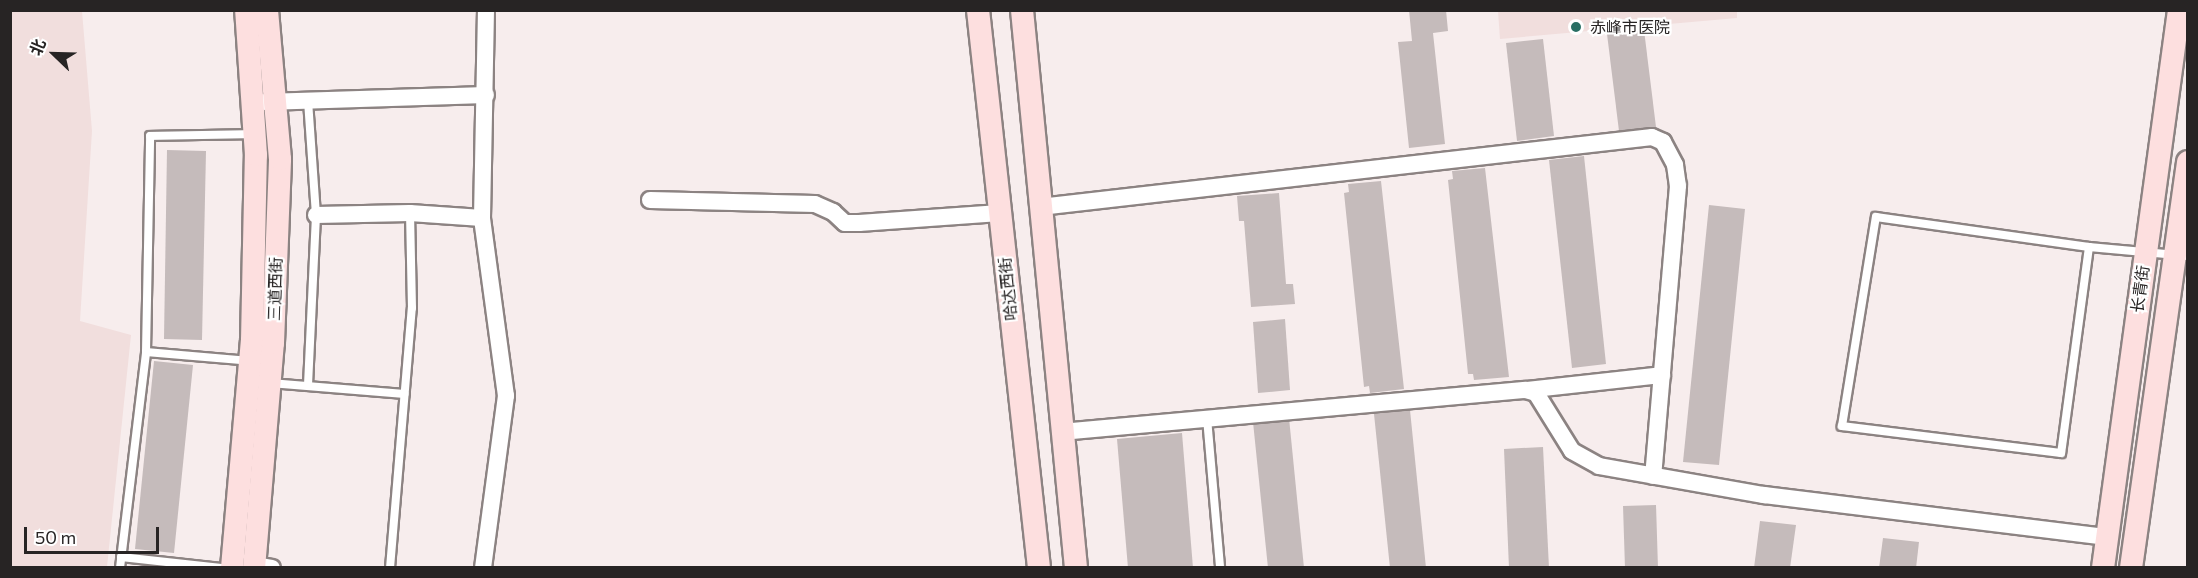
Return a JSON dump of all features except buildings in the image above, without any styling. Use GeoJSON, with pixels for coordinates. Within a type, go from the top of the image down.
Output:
{"type":"FeatureCollection","features":[{"type":"Feature","properties":{"kind":"main road"},"geometry":{"type":"LineString","coordinates":[[246,10],[263,102],[254,134],[253,567]]}},
{"type":"Feature","properties":{"kind":"main road","name":"三道西街"},"geometry":{"type":"LineString","coordinates":[[253,567],[269,382],[279,159],[263,102],[267,10]]}},
{"type":"Feature","properties":{"kind":"main road","name":"哈达西街"},"geometry":{"type":"LineString","coordinates":[[978,10],[1039,567]]}},
{"type":"Feature","properties":{"kind":"main road"},"geometry":{"type":"LineString","coordinates":[[1022,10],[1061,432],[1076,567]]}},
{"type":"Feature","properties":{"kind":"main road","name":"长青街"},"geometry":{"type":"LineString","coordinates":[[2103,567],[2179,10]]}},
{"type":"Feature","properties":{"kind":"main road","name":"长青街"},"geometry":{"type":"LineString","coordinates":[[2131,567],[2181,255],[2187,162]]}},
{"type":"Feature","properties":{"kind":"street"},"geometry":{"type":"LineString","coordinates":[[483,567],[506,396],[482,218],[486,10]]}},
{"type":"Feature","properties":{"kind":"street"},"geometry":{"type":"LineString","coordinates":[[263,102],[486,95]]}},
{"type":"Feature","properties":{"kind":"street"},"geometry":{"type":"LineString","coordinates":[[1040,207],[1652,137],[1663,142],[1675,165],[1678,186],[1653,476]]}},
{"type":"Feature","properties":{"kind":"street"},"geometry":{"type":"LineString","coordinates":[[650,200],[815,204],[833,212],[845,222],[860,223],[1000,213]]}},
{"type":"Feature","properties":{"kind":"street"},"geometry":{"type":"LineString","coordinates":[[316,215],[410,213],[482,218]]}},
{"type":"Feature","properties":{"kind":"street"},"geometry":{"type":"LineString","coordinates":[[1061,432],[1526,390],[1662,375]]}},
{"type":"Feature","properties":{"kind":"street"},"geometry":{"type":"LineString","coordinates":[[1526,390],[1536,393],[1572,451],[1599,466],[1764,495],[2107,537]]}},
{"type":"Feature","properties":{"kind":"lane"},"geometry":{"type":"LineString","coordinates":[[308,100],[316,215],[308,385]]}},
{"type":"Feature","properties":{"kind":"lane"},"geometry":{"type":"LineString","coordinates":[[120,567],[146,352],[150,136],[254,134]]}},
{"type":"Feature","properties":{"kind":"lane"},"geometry":{"type":"LineString","coordinates":[[390,567],[412,308],[410,213]]}},
{"type":"Feature","properties":{"kind":"lane"},"geometry":{"type":"LineString","coordinates":[[2089,247],[2061,453],[1842,426],[1876,217],[2089,247],[2181,255]]}},
{"type":"Feature","properties":{"kind":"lane"},"geometry":{"type":"LineString","coordinates":[[146,352],[252,362]]}},
{"type":"Feature","properties":{"kind":"lane"},"geometry":{"type":"LineString","coordinates":[[269,382],[405,394]]}},
{"type":"Feature","properties":{"kind":"lane"},"geometry":{"type":"LineString","coordinates":[[1207,418],[1220,567]]}},
{"type":"Feature","properties":{"kind":"lane"},"geometry":{"type":"LineString","coordinates":[[121,557],[221,567]]}},
{"type":"Feature","properties":{"kind":"shaded area"},"geometry":{"type":"Polygon","coordinates":[[[10,11],[82,11],[92,131],[80,321],[131,335],[107,567],[11,567],[10,11]]]}},
{"type":"Feature","properties":{"kind":"shaded area","name":"赤峰市医院"},"geometry":{"type":"Polygon","coordinates":[[[1498,11],[1737,11],[1737,18],[1500,39],[1498,11]]]}},
{"type":"Feature","properties":{"kind":"place","name":"赤峰市医院"},"geometry":{"type":"Point","coordinates":[1576,27]}}]}
